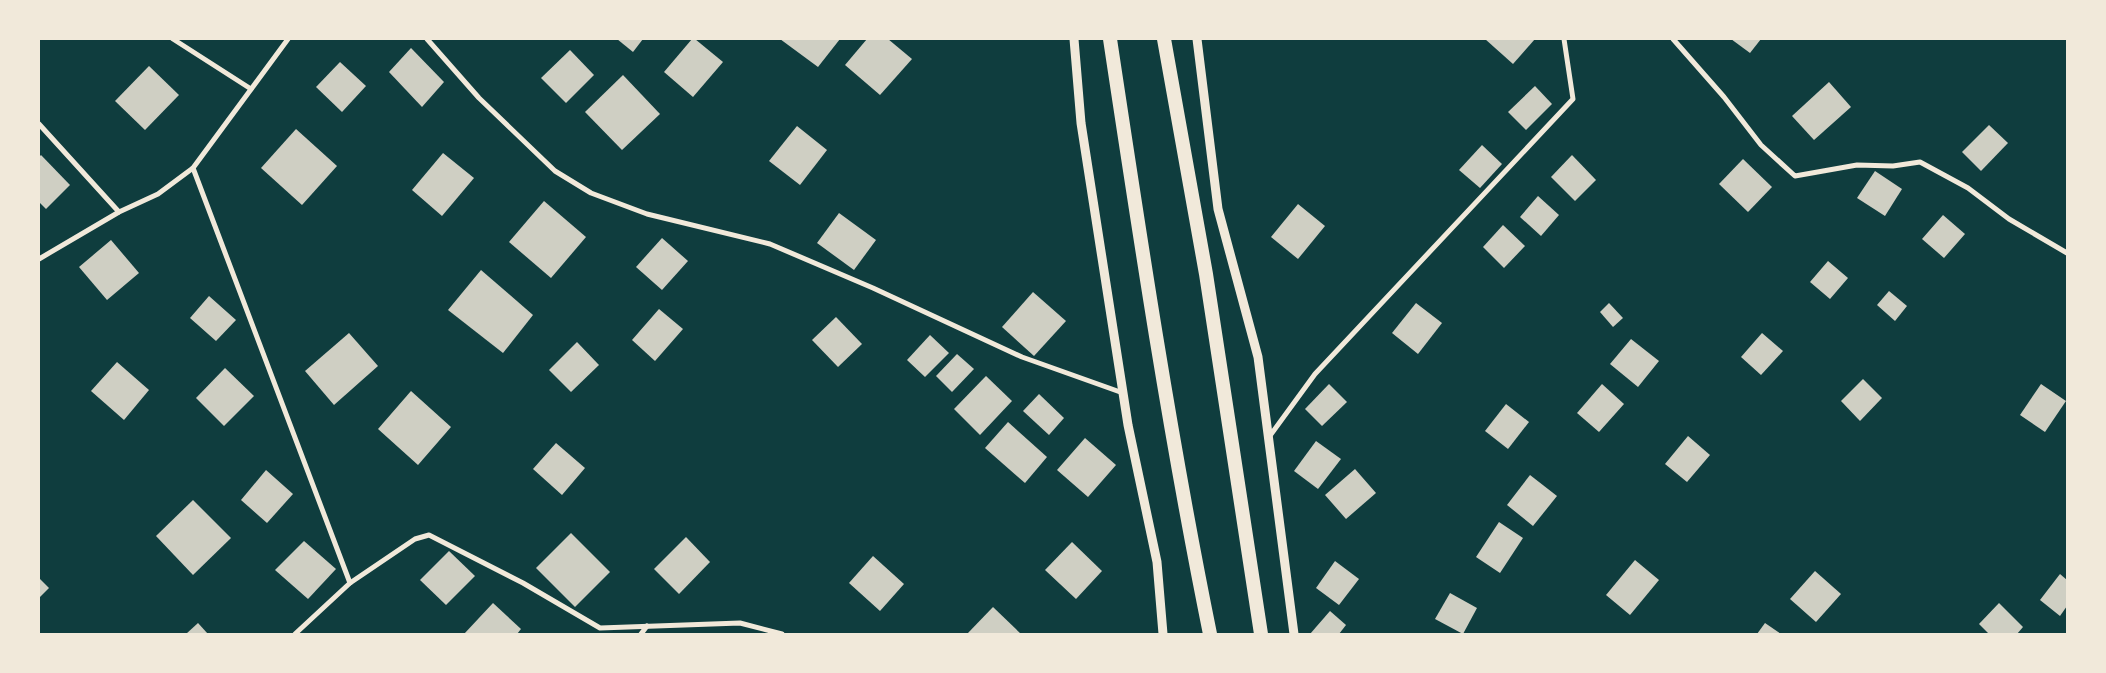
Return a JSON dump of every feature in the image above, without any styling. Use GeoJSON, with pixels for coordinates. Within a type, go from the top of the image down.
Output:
{"type":"FeatureCollection","features":[{"type":"Feature","properties":{"kind":"highway"},"geometry":{"type":"LineString","coordinates":[[1110,39],[1142,252],[1191,540],[1210,634]]}},
{"type":"Feature","properties":{"kind":"highway"},"geometry":{"type":"LineString","coordinates":[[1164,39],[1206,274],[1261,634]]}},
{"type":"Feature","properties":{"kind":"street"},"geometry":{"type":"LineString","coordinates":[[174,39],[251,89]]}},
{"type":"Feature","properties":{"kind":"street"},"geometry":{"type":"LineString","coordinates":[[39,259],[119,212],[158,194],[193,168],[288,39]]}},
{"type":"Feature","properties":{"kind":"street"},"geometry":{"type":"LineString","coordinates":[[427,39],[473,91],[555,170],[591,193],[647,214],[770,244],[873,288],[1022,357],[1123,393]]}},
{"type":"Feature","properties":{"kind":"street"},"geometry":{"type":"LineString","coordinates":[[1074,39],[1081,123],[1123,393],[1157,562],[1163,634]]}},
{"type":"Feature","properties":{"kind":"street"},"geometry":{"type":"LineString","coordinates":[[1197,39],[1218,209],[1258,357],[1267,440],[1294,634]]}},
{"type":"Feature","properties":{"kind":"street"},"geometry":{"type":"LineString","coordinates":[[1267,440],[1315,374],[1573,99],[1564,39]]}},
{"type":"Feature","properties":{"kind":"street"},"geometry":{"type":"LineString","coordinates":[[1673,39],[1724,97],[1761,145],[1795,176],[1857,165],[1893,166],[1920,162],[1968,188],[2009,219],[2067,253]]}},
{"type":"Feature","properties":{"kind":"street"},"geometry":{"type":"LineString","coordinates":[[39,124],[119,212]]}},
{"type":"Feature","properties":{"kind":"street"},"geometry":{"type":"LineString","coordinates":[[193,168],[350,583]]}},
{"type":"Feature","properties":{"kind":"street"},"geometry":{"type":"LineString","coordinates":[[295,634],[350,583],[415,538],[429,535],[524,583],[600,628],[740,623],[782,634]]}},
{"type":"Feature","properties":{"kind":"street"},"geometry":{"type":"LineString","coordinates":[[641,634],[647,626]]}},
{"type":"Feature","properties":{"kind":"building"},"geometry":{"type":"Polygon","coordinates":[[[617,39],[643,39],[633,52],[617,39]]]}},
{"type":"Feature","properties":{"kind":"building"},"geometry":{"type":"Polygon","coordinates":[[[692,39],[695,39],[723,62],[693,97],[664,72],[692,39]]]}},
{"type":"Feature","properties":{"kind":"building"},"geometry":{"type":"Polygon","coordinates":[[[780,39],[840,39],[818,67],[780,39]]]}},
{"type":"Feature","properties":{"kind":"building"},"geometry":{"type":"Polygon","coordinates":[[[867,39],[888,39],[912,59],[880,95],[845,65],[867,39]]]}},
{"type":"Feature","properties":{"kind":"building"},"geometry":{"type":"Polygon","coordinates":[[[1485,39],[1535,39],[1513,64],[1485,39]]]}},
{"type":"Feature","properties":{"kind":"building"},"geometry":{"type":"Polygon","coordinates":[[[1731,39],[1761,39],[1750,53],[1731,39]]]}},
{"type":"Feature","properties":{"kind":"building"},"geometry":{"type":"Polygon","coordinates":[[[411,48],[444,82],[422,107],[389,72],[411,48]]]}},
{"type":"Feature","properties":{"kind":"building"},"geometry":{"type":"Polygon","coordinates":[[[570,50],[594,75],[566,103],[541,78],[570,50]]]}},
{"type":"Feature","properties":{"kind":"building"},"geometry":{"type":"Polygon","coordinates":[[[340,62],[366,86],[342,112],[316,87],[340,62]]]}},
{"type":"Feature","properties":{"kind":"building"},"geometry":{"type":"Polygon","coordinates":[[[149,66],[179,95],[145,130],[115,101],[149,66]]]}},
{"type":"Feature","properties":{"kind":"building"},"geometry":{"type":"Polygon","coordinates":[[[623,75],[660,114],[622,150],[585,112],[623,75]]]}},
{"type":"Feature","properties":{"kind":"building"},"geometry":{"type":"Polygon","coordinates":[[[1829,82],[1851,107],[1814,140],[1792,116],[1829,82]]]}},
{"type":"Feature","properties":{"kind":"building"},"geometry":{"type":"Polygon","coordinates":[[[1535,86],[1552,104],[1526,130],[1508,112],[1535,86]]]}},
{"type":"Feature","properties":{"kind":"building"},"geometry":{"type":"Polygon","coordinates":[[[1989,125],[2008,143],[1981,171],[1962,152],[1989,125]]]}},
{"type":"Feature","properties":{"kind":"building"},"geometry":{"type":"Polygon","coordinates":[[[797,126],[827,150],[800,185],[769,161],[797,126]]]}},
{"type":"Feature","properties":{"kind":"building"},"geometry":{"type":"Polygon","coordinates":[[[296,129],[337,166],[302,205],[261,168],[296,129]]]}},
{"type":"Feature","properties":{"kind":"building"},"geometry":{"type":"Polygon","coordinates":[[[1482,145],[1502,164],[1480,188],[1459,170],[1482,145]]]}},
{"type":"Feature","properties":{"kind":"building"},"geometry":{"type":"Polygon","coordinates":[[[443,153],[474,178],[442,216],[412,190],[443,153]]]}},
{"type":"Feature","properties":{"kind":"building"},"geometry":{"type":"Polygon","coordinates":[[[41,155],[70,185],[46,209],[39,202],[39,157],[41,155]]]}},
{"type":"Feature","properties":{"kind":"building"},"geometry":{"type":"Polygon","coordinates":[[[1572,155],[1596,180],[1575,201],[1551,177],[1572,155]]]}},
{"type":"Feature","properties":{"kind":"building"},"geometry":{"type":"Polygon","coordinates":[[[1743,159],[1772,187],[1748,212],[1719,184],[1743,159]]]}},
{"type":"Feature","properties":{"kind":"building"},"geometry":{"type":"Polygon","coordinates":[[[1875,171],[1902,189],[1885,216],[1857,198],[1875,171]]]}},
{"type":"Feature","properties":{"kind":"building"},"geometry":{"type":"Polygon","coordinates":[[[1538,196],[1559,215],[1541,236],[1520,217],[1538,196]]]}},
{"type":"Feature","properties":{"kind":"building"},"geometry":{"type":"Polygon","coordinates":[[[544,201],[586,237],[551,278],[509,242],[544,201]]]}},
{"type":"Feature","properties":{"kind":"building"},"geometry":{"type":"Polygon","coordinates":[[[1298,204],[1325,226],[1298,259],[1271,237],[1298,204]]]}},
{"type":"Feature","properties":{"kind":"building"},"geometry":{"type":"Polygon","coordinates":[[[839,213],[876,240],[854,270],[817,243],[839,213]]]}},
{"type":"Feature","properties":{"kind":"building"},"geometry":{"type":"Polygon","coordinates":[[[1943,215],[1965,234],[1944,258],[1922,239],[1943,215]]]}},
{"type":"Feature","properties":{"kind":"building"},"geometry":{"type":"Polygon","coordinates":[[[1503,225],[1525,246],[1504,268],[1483,247],[1503,225]]]}},
{"type":"Feature","properties":{"kind":"building"},"geometry":{"type":"Polygon","coordinates":[[[662,238],[688,261],[662,290],[636,267],[662,238]]]}},
{"type":"Feature","properties":{"kind":"building"},"geometry":{"type":"Polygon","coordinates":[[[111,240],[139,273],[107,300],[79,267],[111,240]]]}},
{"type":"Feature","properties":{"kind":"building"},"geometry":{"type":"Polygon","coordinates":[[[1828,261],[1848,278],[1830,299],[1810,282],[1828,261]]]}},
{"type":"Feature","properties":{"kind":"building"},"geometry":{"type":"Polygon","coordinates":[[[481,270],[533,315],[503,353],[448,310],[481,270]]]}},
{"type":"Feature","properties":{"kind":"building"},"geometry":{"type":"Polygon","coordinates":[[[1889,291],[1907,306],[1895,321],[1877,305],[1889,291]]]}},
{"type":"Feature","properties":{"kind":"building"},"geometry":{"type":"Polygon","coordinates":[[[1033,292],[1066,321],[1034,356],[1002,327],[1033,292]]]}},
{"type":"Feature","properties":{"kind":"building"},"geometry":{"type":"Polygon","coordinates":[[[209,296],[236,320],[216,341],[190,318],[209,296]]]}},
{"type":"Feature","properties":{"kind":"building"},"geometry":{"type":"Polygon","coordinates":[[[1416,303],[1442,323],[1418,354],[1392,333],[1416,303]]]}},
{"type":"Feature","properties":{"kind":"building"},"geometry":{"type":"Polygon","coordinates":[[[1609,303],[1623,318],[1613,327],[1600,312],[1609,303]]]}},
{"type":"Feature","properties":{"kind":"building"},"geometry":{"type":"Polygon","coordinates":[[[659,309],[683,329],[655,361],[632,340],[659,309]]]}},
{"type":"Feature","properties":{"kind":"building"},"geometry":{"type":"Polygon","coordinates":[[[836,317],[862,344],[838,367],[812,340],[836,317]]]}},
{"type":"Feature","properties":{"kind":"building"},"geometry":{"type":"Polygon","coordinates":[[[349,333],[378,366],[334,405],[305,371],[349,333]]]}},
{"type":"Feature","properties":{"kind":"building"},"geometry":{"type":"Polygon","coordinates":[[[1762,333],[1783,351],[1761,375],[1741,357],[1762,333]]]}},
{"type":"Feature","properties":{"kind":"building"},"geometry":{"type":"Polygon","coordinates":[[[930,335],[949,353],[925,377],[907,360],[930,335]]]}},
{"type":"Feature","properties":{"kind":"building"},"geometry":{"type":"Polygon","coordinates":[[[1631,339],[1659,361],[1638,387],[1610,364],[1631,339]]]}},
{"type":"Feature","properties":{"kind":"building"},"geometry":{"type":"Polygon","coordinates":[[[577,342],[599,365],[571,392],[549,370],[577,342]]]}},
{"type":"Feature","properties":{"kind":"building"},"geometry":{"type":"Polygon","coordinates":[[[957,354],[974,369],[952,392],[936,376],[957,354]]]}},
{"type":"Feature","properties":{"kind":"building"},"geometry":{"type":"Polygon","coordinates":[[[117,362],[149,390],[124,420],[91,391],[117,362]]]}},
{"type":"Feature","properties":{"kind":"building"},"geometry":{"type":"Polygon","coordinates":[[[225,368],[254,396],[224,426],[196,398],[225,368]]]}},
{"type":"Feature","properties":{"kind":"building"},"geometry":{"type":"Polygon","coordinates":[[[986,376],[1012,401],[980,435],[954,409],[986,376]]]}},
{"type":"Feature","properties":{"kind":"building"},"geometry":{"type":"Polygon","coordinates":[[[1863,379],[1882,398],[1860,421],[1841,401],[1863,379]]]}},
{"type":"Feature","properties":{"kind":"building"},"geometry":{"type":"Polygon","coordinates":[[[1329,384],[1347,402],[1322,426],[1305,409],[1329,384]]]}},
{"type":"Feature","properties":{"kind":"building"},"geometry":{"type":"Polygon","coordinates":[[[1602,384],[1624,404],[1599,432],[1577,413],[1602,384]]]}},
{"type":"Feature","properties":{"kind":"building"},"geometry":{"type":"Polygon","coordinates":[[[2041,384],[2066,401],[2045,432],[2020,415],[2041,384]]]}},
{"type":"Feature","properties":{"kind":"building"},"geometry":{"type":"Polygon","coordinates":[[[411,391],[451,427],[418,465],[378,429],[411,391]]]}},
{"type":"Feature","properties":{"kind":"building"},"geometry":{"type":"Polygon","coordinates":[[[1039,394],[1064,418],[1049,435],[1023,411],[1039,394]]]}},
{"type":"Feature","properties":{"kind":"building"},"geometry":{"type":"Polygon","coordinates":[[[1506,404],[1529,422],[1508,449],[1485,431],[1506,404]]]}},
{"type":"Feature","properties":{"kind":"building"},"geometry":{"type":"Polygon","coordinates":[[[1008,422],[1047,457],[1025,483],[985,448],[1008,422]]]}},
{"type":"Feature","properties":{"kind":"building"},"geometry":{"type":"Polygon","coordinates":[[[1688,436],[1710,455],[1687,482],[1665,464],[1688,436]]]}},
{"type":"Feature","properties":{"kind":"building"},"geometry":{"type":"Polygon","coordinates":[[[1085,438],[1116,465],[1088,497],[1057,470],[1085,438]]]}},
{"type":"Feature","properties":{"kind":"building"},"geometry":{"type":"Polygon","coordinates":[[[1316,441],[1341,459],[1318,489],[1294,471],[1316,441]]]}},
{"type":"Feature","properties":{"kind":"building"},"geometry":{"type":"Polygon","coordinates":[[[556,443],[585,468],[562,495],[533,469],[556,443]]]}},
{"type":"Feature","properties":{"kind":"building"},"geometry":{"type":"Polygon","coordinates":[[[1355,469],[1376,493],[1346,519],[1325,495],[1355,469]]]}},
{"type":"Feature","properties":{"kind":"building"},"geometry":{"type":"Polygon","coordinates":[[[266,470],[293,494],[267,523],[241,500],[266,470]]]}},
{"type":"Feature","properties":{"kind":"building"},"geometry":{"type":"Polygon","coordinates":[[[1530,475],[1557,496],[1533,526],[1507,505],[1530,475]]]}},
{"type":"Feature","properties":{"kind":"building"},"geometry":{"type":"Polygon","coordinates":[[[193,500],[231,538],[193,575],[156,536],[193,500]]]}},
{"type":"Feature","properties":{"kind":"building"},"geometry":{"type":"Polygon","coordinates":[[[1499,522],[1523,538],[1500,573],[1476,557],[1499,522]]]}},
{"type":"Feature","properties":{"kind":"building"},"geometry":{"type":"Polygon","coordinates":[[[571,533],[610,572],[575,607],[536,568],[571,533]]]}},
{"type":"Feature","properties":{"kind":"building"},"geometry":{"type":"Polygon","coordinates":[[[686,537],[710,562],[679,594],[654,569],[686,537]]]}},
{"type":"Feature","properties":{"kind":"building"},"geometry":{"type":"Polygon","coordinates":[[[304,541],[336,569],[308,599],[275,570],[304,541]]]}},
{"type":"Feature","properties":{"kind":"building"},"geometry":{"type":"Polygon","coordinates":[[[1072,542],[1102,571],[1076,599],[1045,570],[1072,542]]]}},
{"type":"Feature","properties":{"kind":"building"},"geometry":{"type":"Polygon","coordinates":[[[449,551],[475,576],[446,605],[420,580],[449,551]]]}},
{"type":"Feature","properties":{"kind":"building"},"geometry":{"type":"Polygon","coordinates":[[[873,556],[904,584],[880,611],[849,583],[873,556]]]}},
{"type":"Feature","properties":{"kind":"building"},"geometry":{"type":"Polygon","coordinates":[[[1635,560],[1659,580],[1630,615],[1606,595],[1635,560]]]}},
{"type":"Feature","properties":{"kind":"building"},"geometry":{"type":"Polygon","coordinates":[[[1335,561],[1359,579],[1339,605],[1316,588],[1335,561]]]}},
{"type":"Feature","properties":{"kind":"building"},"geometry":{"type":"Polygon","coordinates":[[[1815,571],[1841,594],[1816,622],[1790,599],[1815,571]]]}},
{"type":"Feature","properties":{"kind":"building"},"geometry":{"type":"Polygon","coordinates":[[[2060,574],[2067,580],[2067,606],[2060,616],[2040,600],[2060,574]]]}},
{"type":"Feature","properties":{"kind":"building"},"geometry":{"type":"Polygon","coordinates":[[[39,578],[49,588],[39,598],[39,578]]]}},
{"type":"Feature","properties":{"kind":"building"},"geometry":{"type":"Polygon","coordinates":[[[1450,593],[1477,608],[1463,634],[1435,619],[1450,593]]]}},
{"type":"Feature","properties":{"kind":"building"},"geometry":{"type":"Polygon","coordinates":[[[493,603],[521,629],[517,634],[464,634],[493,603]]]}},
{"type":"Feature","properties":{"kind":"building"},"geometry":{"type":"Polygon","coordinates":[[[1999,603],[2023,627],[2017,634],[1989,634],[1979,624],[1999,603]]]}},
{"type":"Feature","properties":{"kind":"building"},"geometry":{"type":"Polygon","coordinates":[[[993,607],[1021,634],[967,634],[993,607]]]}},
{"type":"Feature","properties":{"kind":"building"},"geometry":{"type":"Polygon","coordinates":[[[1330,611],[1346,625],[1339,634],[1310,634],[1330,611]]]}},
{"type":"Feature","properties":{"kind":"building"},"geometry":{"type":"Polygon","coordinates":[[[198,623],[208,634],[186,634],[198,623]]]}},
{"type":"Feature","properties":{"kind":"building"},"geometry":{"type":"Polygon","coordinates":[[[1765,623],[1781,634],[1757,634],[1765,623]]]}}]}
